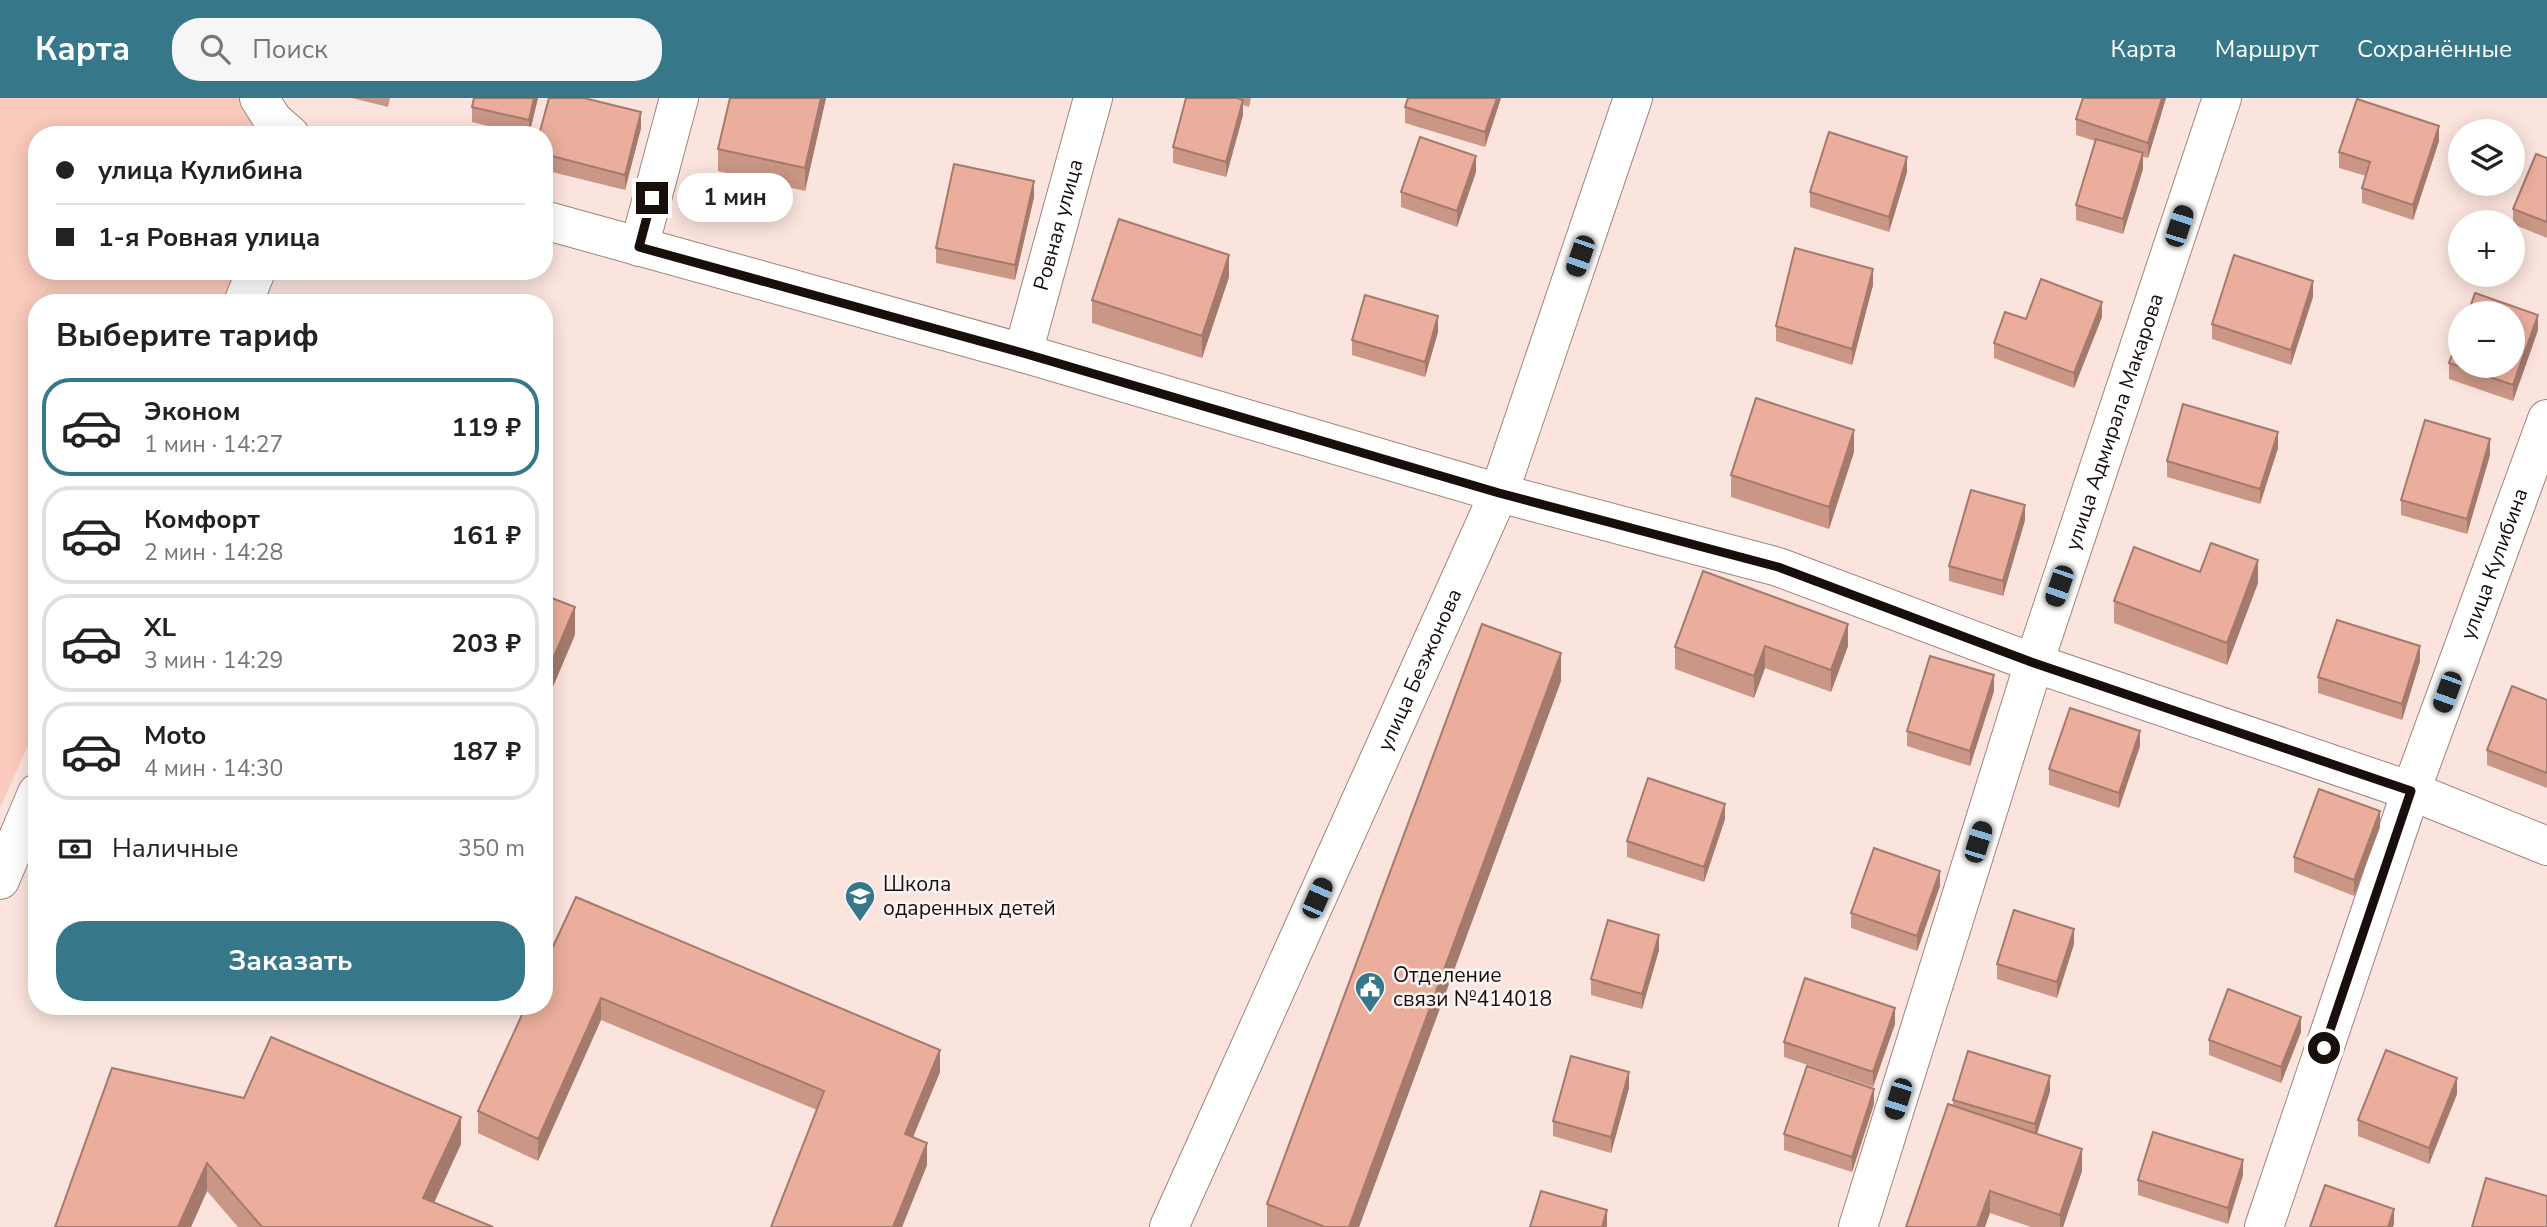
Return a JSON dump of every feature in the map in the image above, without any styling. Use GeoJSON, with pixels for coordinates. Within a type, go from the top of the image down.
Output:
{"type":"FeatureCollection","features":[{"type":"Feature","properties":{"kind":"street"},"geometry":{"type":"LineString","coordinates":[[259,98],[280,126]]}},
{"type":"Feature","properties":{"kind":"street"},"geometry":{"type":"LineString","coordinates":[[639,247],[678,98]]}},
{"type":"Feature","properties":{"kind":"street","name":"Ровная улица"},"geometry":{"type":"LineString","coordinates":[[1023,353],[1093,98]]}},
{"type":"Feature","properties":{"kind":"street","name":"улица Безжонова"},"geometry":{"type":"LineString","coordinates":[[1169,1227],[1499,493],[1633,98]]}},
{"type":"Feature","properties":{"kind":"street","name":"улица Адмирала Макарова"},"geometry":{"type":"LineString","coordinates":[[1858,1227],[2034,663],[2222,98]]}},
{"type":"Feature","properties":{"kind":"street"},"geometry":{"type":"LineString","coordinates":[[553,223],[1023,353],[1499,493],[1778,567],[2034,663],[2411,791],[2547,846]]}},
{"type":"Feature","properties":{"kind":"street","name":"улица Кулибина"},"geometry":{"type":"LineString","coordinates":[[2264,1227],[2411,791],[2547,419]]}},
{"type":"Feature","properties":{"kind":"street"},"geometry":{"type":"LineString","coordinates":[[0,880],[28,814]]}},
{"type":"Feature","properties":{"kind":"shaded area"},"geometry":{"type":"Polygon","coordinates":[[[0,98],[239,98],[254,126],[28,126],[28,280],[233,280],[227,294],[28,294],[28,745],[0,808],[0,98]]]}},
{"type":"Feature","properties":{"kind":"building"},"geometry":{"type":"Polygon","coordinates":[[[474,98],[534,98],[529,120],[472,107],[474,98]]]}},
{"type":"Feature","properties":{"kind":"building"},"geometry":{"type":"Polygon","coordinates":[[[549,98],[584,98],[641,112],[625,175],[553,156],[553,126],[541,126],[549,98]]]}},
{"type":"Feature","properties":{"kind":"building"},"geometry":{"type":"Polygon","coordinates":[[[730,98],[821,98],[805,168],[718,149],[730,98]]]}},
{"type":"Feature","properties":{"kind":"building"},"geometry":{"type":"Polygon","coordinates":[[[1186,98],[1243,100],[1226,162],[1173,147],[1186,98]]]}},
{"type":"Feature","properties":{"kind":"building"},"geometry":{"type":"Polygon","coordinates":[[[1408,98],[1497,98],[1485,132],[1405,107],[1408,98]]]}},
{"type":"Feature","properties":{"kind":"building"},"geometry":{"type":"Polygon","coordinates":[[[2083,98],[2162,98],[2148,143],[2076,119],[2083,98]]]}},
{"type":"Feature","properties":{"kind":"building"},"geometry":{"type":"Polygon","coordinates":[[[2357,99],[2439,126],[2413,205],[2362,188],[2370,162],[2339,152],[2357,99]]]}},
{"type":"Feature","properties":{"kind":"building"},"geometry":{"type":"Polygon","coordinates":[[[1829,132],[1907,157],[1889,217],[1810,192],[1829,132]]]}},
{"type":"Feature","properties":{"kind":"building"},"geometry":{"type":"Polygon","coordinates":[[[1420,137],[1476,156],[1457,211],[1401,192],[1420,137]]]}},
{"type":"Feature","properties":{"kind":"building"},"geometry":{"type":"Polygon","coordinates":[[[2096,139],[2143,153],[2123,219],[2076,205],[2096,139]]]}},
{"type":"Feature","properties":{"kind":"building"},"geometry":{"type":"Polygon","coordinates":[[[2536,154],[2547,158],[2547,222],[2525,214],[2525,210],[2513,209],[2518,196],[2525,196],[2525,180],[2536,154]]]}},
{"type":"Feature","properties":{"kind":"building"},"geometry":{"type":"Polygon","coordinates":[[[954,164],[1034,181],[1015,265],[936,248],[954,164]]]}},
{"type":"Feature","properties":{"kind":"building"},"geometry":{"type":"Polygon","coordinates":[[[1119,219],[1229,255],[1202,336],[1092,300],[1119,219]]]}},
{"type":"Feature","properties":{"kind":"building"},"geometry":{"type":"Polygon","coordinates":[[[1795,248],[1873,269],[1852,349],[1776,326],[1795,248]]]}},
{"type":"Feature","properties":{"kind":"building"},"geometry":{"type":"Polygon","coordinates":[[[2234,255],[2313,281],[2291,350],[2212,324],[2234,255]]]}},
{"type":"Feature","properties":{"kind":"building"},"geometry":{"type":"Polygon","coordinates":[[[2041,279],[2102,302],[2074,373],[1994,343],[2005,312],[2026,319],[2041,279]]]}},
{"type":"Feature","properties":{"kind":"building"},"geometry":{"type":"Polygon","coordinates":[[[2475,293],[2498,301],[2472,301],[2475,293]]]}},
{"type":"Feature","properties":{"kind":"building"},"geometry":{"type":"Polygon","coordinates":[[[1365,295],[1438,316],[1425,362],[1352,340],[1365,295]]]}},
{"type":"Feature","properties":{"kind":"building"},"geometry":{"type":"Polygon","coordinates":[[[2525,310],[2538,315],[2525,351],[2525,310]]]}},
{"type":"Feature","properties":{"kind":"building"},"geometry":{"type":"Polygon","coordinates":[[[2493,378],[2516,378],[2513,385],[2493,378]]]}},
{"type":"Feature","properties":{"kind":"building"},"geometry":{"type":"Polygon","coordinates":[[[1756,398],[1854,430],[1829,507],[1731,475],[1756,398]]]}},
{"type":"Feature","properties":{"kind":"building"},"geometry":{"type":"Polygon","coordinates":[[[2183,404],[2278,432],[2260,489],[2167,461],[2183,404]]]}},
{"type":"Feature","properties":{"kind":"building"},"geometry":{"type":"Polygon","coordinates":[[[2425,420],[2490,439],[2467,519],[2401,500],[2425,420]]]}},
{"type":"Feature","properties":{"kind":"building"},"geometry":{"type":"Polygon","coordinates":[[[1971,490],[2025,505],[2003,581],[1949,566],[1971,490]]]}},
{"type":"Feature","properties":{"kind":"building"},"geometry":{"type":"Polygon","coordinates":[[[2211,543],[2258,560],[2227,643],[2114,601],[2134,547],[2200,572],[2211,543]]]}},
{"type":"Feature","properties":{"kind":"building"},"geometry":{"type":"Polygon","coordinates":[[[1703,571],[1848,624],[1831,670],[1765,646],[1754,676],[1675,647],[1703,571]]]}},
{"type":"Feature","properties":{"kind":"building"},"geometry":{"type":"Polygon","coordinates":[[[553,598],[575,607],[553,659],[553,598]]]}},
{"type":"Feature","properties":{"kind":"building"},"geometry":{"type":"Polygon","coordinates":[[[2337,620],[2420,646],[2402,704],[2318,677],[2337,620]]]}},
{"type":"Feature","properties":{"kind":"building"},"geometry":{"type":"Polygon","coordinates":[[[1482,624],[1561,653],[1349,1227],[1325,1227],[1267,1204],[1482,624]]]}},
{"type":"Feature","properties":{"kind":"building"},"geometry":{"type":"Polygon","coordinates":[[[1930,656],[1994,675],[1970,751],[1907,731],[1930,656]]]}},
{"type":"Feature","properties":{"kind":"building"},"geometry":{"type":"Polygon","coordinates":[[[2512,686],[2547,700],[2547,773],[2487,750],[2512,686]]]}},
{"type":"Feature","properties":{"kind":"building"},"geometry":{"type":"Polygon","coordinates":[[[2070,708],[2140,731],[2119,793],[2049,769],[2070,708]]]}},
{"type":"Feature","properties":{"kind":"building"},"geometry":{"type":"Polygon","coordinates":[[[1648,778],[1725,804],[1704,867],[1627,841],[1648,778]]]}},
{"type":"Feature","properties":{"kind":"building"},"geometry":{"type":"Polygon","coordinates":[[[2319,789],[2380,811],[2354,880],[2294,857],[2319,789]]]}},
{"type":"Feature","properties":{"kind":"building"},"geometry":{"type":"Polygon","coordinates":[[[1874,848],[1940,871],[1917,936],[1851,913],[1874,848]]]}},
{"type":"Feature","properties":{"kind":"building"},"geometry":{"type":"Polygon","coordinates":[[[576,897],[940,1050],[905,1134],[927,1143],[893,1227],[771,1227],[824,1091],[601,998],[538,1139],[478,1111],[522,1015],[553,1015],[553,947],[576,897]]]}},
{"type":"Feature","properties":{"kind":"building"},"geometry":{"type":"Polygon","coordinates":[[[2014,910],[2074,929],[2057,982],[1997,964],[2014,910]]]}},
{"type":"Feature","properties":{"kind":"building"},"geometry":{"type":"Polygon","coordinates":[[[1608,920],[1659,935],[1642,994],[1591,979],[1608,920]]]}},
{"type":"Feature","properties":{"kind":"building"},"geometry":{"type":"Polygon","coordinates":[[[1805,978],[1895,1008],[1873,1072],[1784,1042],[1805,978]]]}},
{"type":"Feature","properties":{"kind":"building"},"geometry":{"type":"Polygon","coordinates":[[[2228,989],[2301,1017],[2281,1067],[2209,1040],[2228,989]]]}},
{"type":"Feature","properties":{"kind":"building"},"geometry":{"type":"Polygon","coordinates":[[[271,1037],[461,1117],[423,1198],[493,1227],[262,1227],[207,1163],[178,1227],[55,1227],[112,1068],[244,1098],[271,1037]]]}},
{"type":"Feature","properties":{"kind":"building"},"geometry":{"type":"Polygon","coordinates":[[[2386,1050],[2457,1078],[2429,1148],[2358,1120],[2386,1050]]]}},
{"type":"Feature","properties":{"kind":"building"},"geometry":{"type":"Polygon","coordinates":[[[1968,1051],[2050,1076],[2035,1124],[1953,1100],[1968,1051]]]}},
{"type":"Feature","properties":{"kind":"building"},"geometry":{"type":"Polygon","coordinates":[[[1571,1056],[1629,1072],[1611,1137],[1553,1121],[1571,1056]]]}},
{"type":"Feature","properties":{"kind":"building"},"geometry":{"type":"Polygon","coordinates":[[[1807,1066],[1874,1089],[1852,1157],[1784,1134],[1807,1066]]]}},
{"type":"Feature","properties":{"kind":"building"},"geometry":{"type":"Polygon","coordinates":[[[1948,1104],[2082,1149],[2060,1215],[1990,1191],[1977,1227],[1906,1227],[1948,1104]]]}},
{"type":"Feature","properties":{"kind":"building"},"geometry":{"type":"Polygon","coordinates":[[[2153,1132],[2243,1160],[2228,1208],[2138,1180],[2153,1132]]]}},
{"type":"Feature","properties":{"kind":"building"},"geometry":{"type":"Polygon","coordinates":[[[2486,1178],[2547,1196],[2547,1227],[2472,1227],[2486,1178]]]}},
{"type":"Feature","properties":{"kind":"building"},"geometry":{"type":"Polygon","coordinates":[[[2325,1185],[2394,1209],[2388,1227],[2310,1227],[2325,1185]]]}},
{"type":"Feature","properties":{"kind":"building"},"geometry":{"type":"Polygon","coordinates":[[[1541,1191],[1607,1210],[1602,1227],[1530,1227],[1541,1191]]]}},
{"type":"Feature","properties":{"kind":"place","name":"Школа одаренных детей"},"geometry":{"type":"Point","coordinates":[860,923]}},
{"type":"Feature","properties":{"kind":"place","name":"Отделение связи №414018"},"geometry":{"type":"Point","coordinates":[1370,1014]}},
{"type":"Feature","properties":{"kind":"route"},"geometry":{"type":"LineString","coordinates":[[652,198],[639,247],[1023,353],[1499,493],[1778,567],[2034,663],[2411,791],[2324,1048]]}}]}
